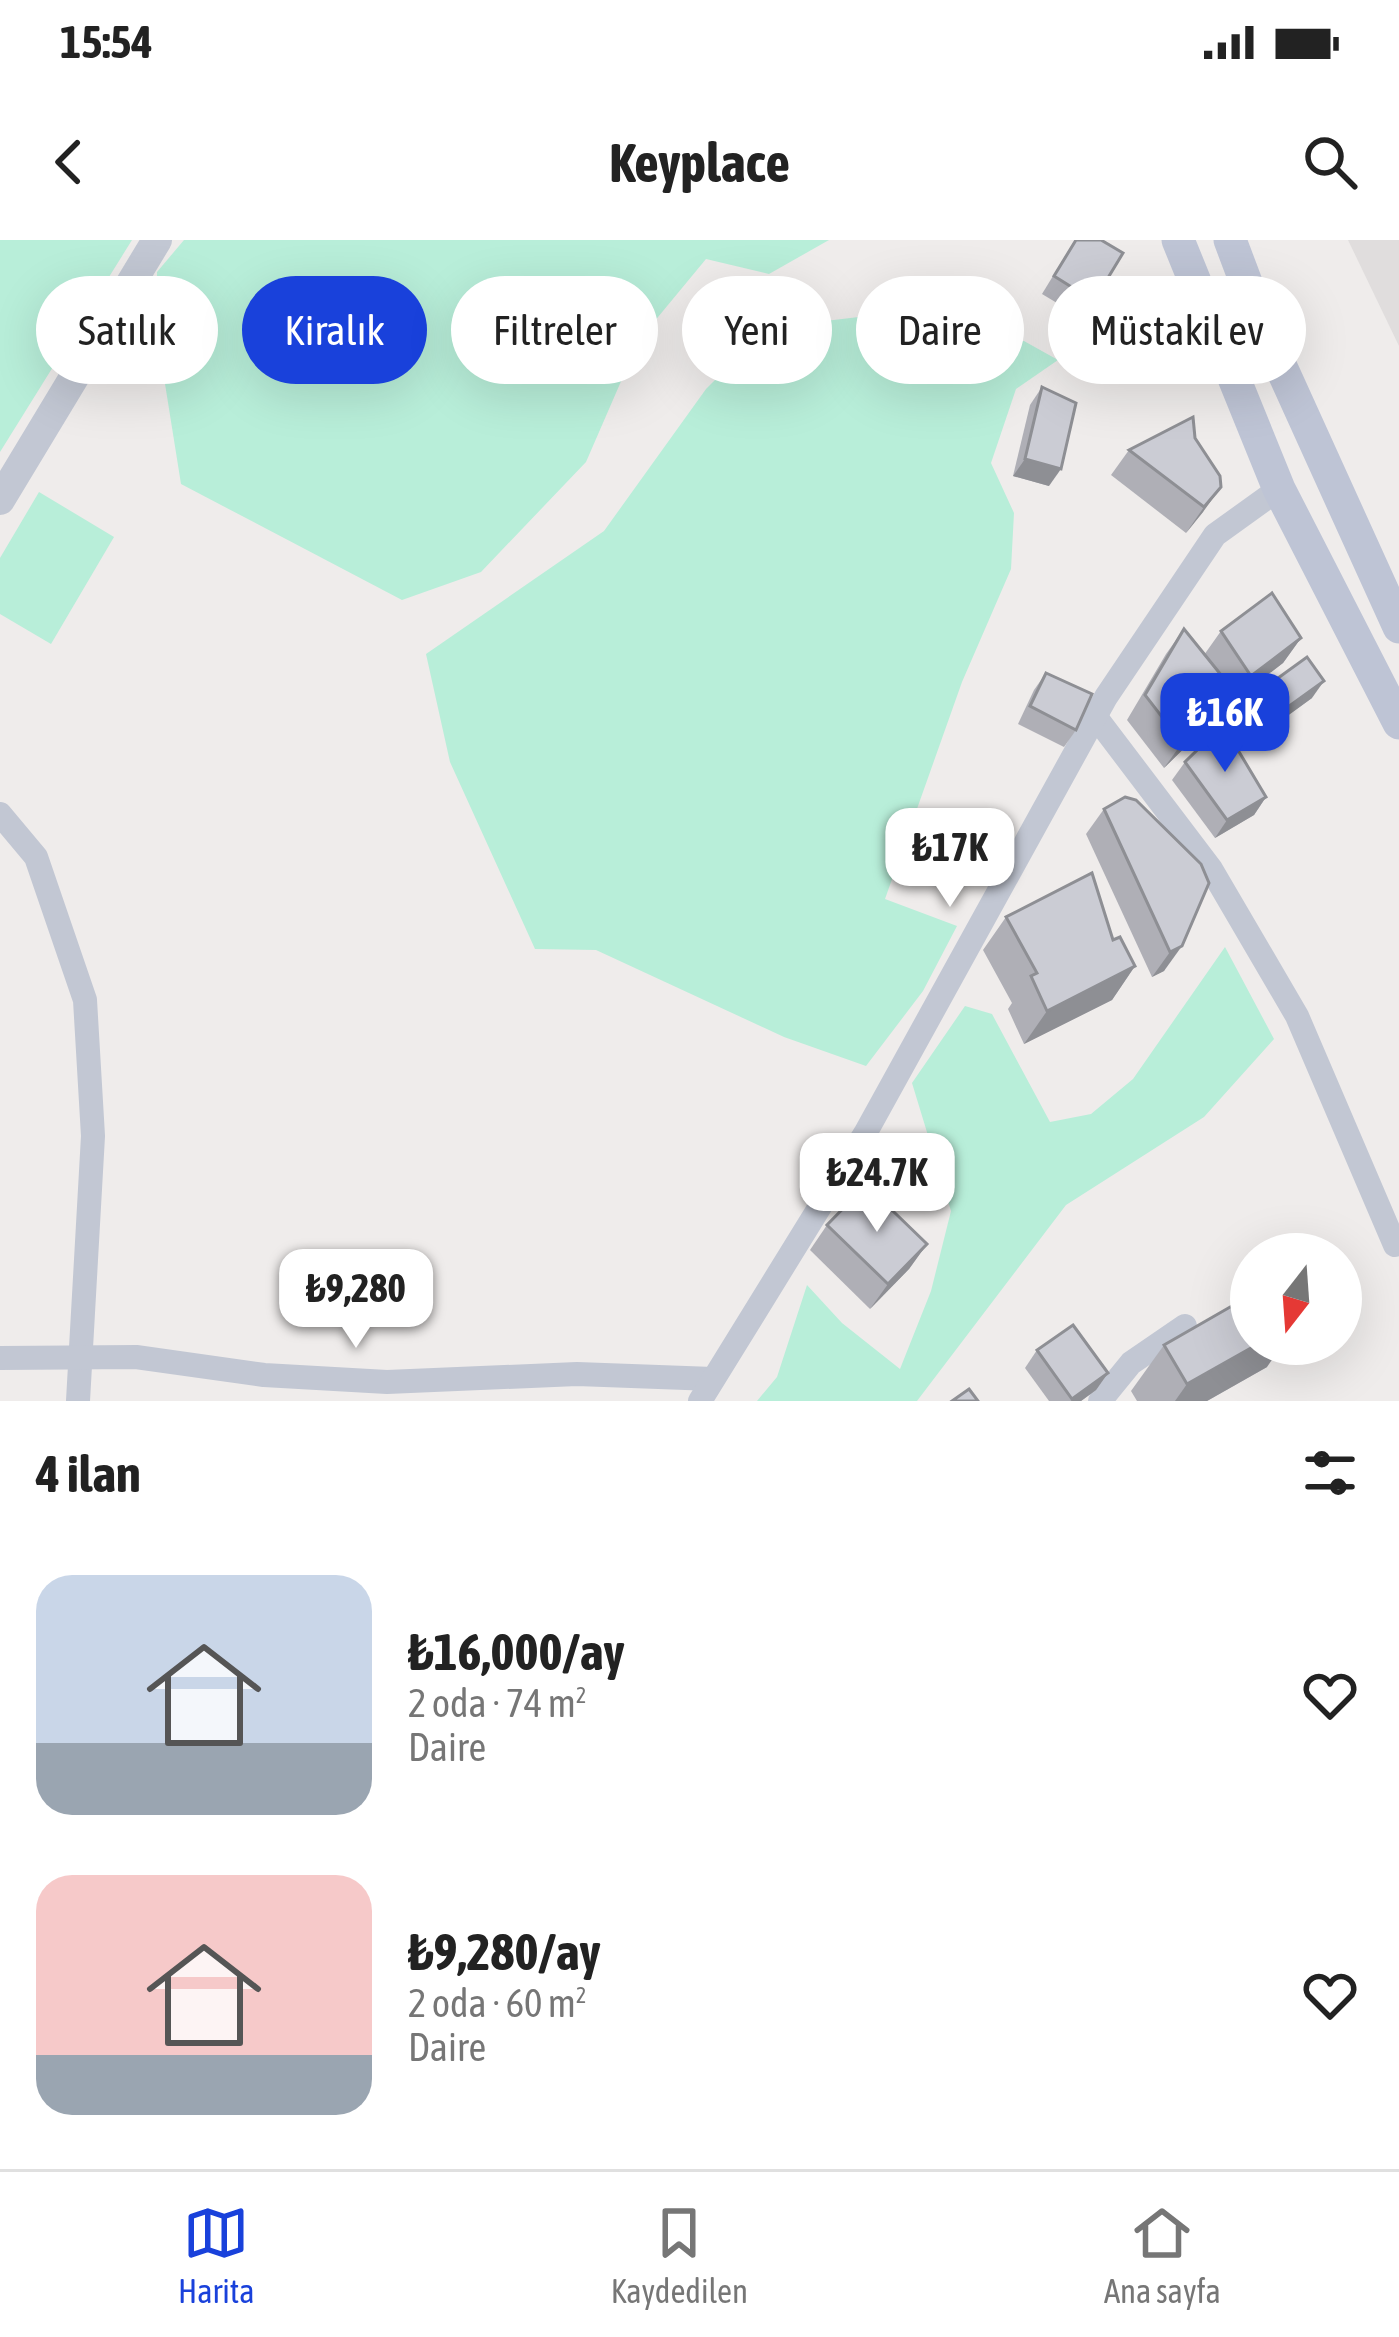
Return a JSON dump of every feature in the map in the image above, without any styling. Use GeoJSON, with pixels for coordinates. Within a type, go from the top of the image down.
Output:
{"type":"FeatureCollection","features":[{"type":"Feature","properties":{"kind":"main road"},"geometry":{"type":"LineString","coordinates":[[1178,240],[1280,489],[1399,723]]}},
{"type":"Feature","properties":{"kind":"main road"},"geometry":{"type":"LineString","coordinates":[[1230,240],[1390,589],[1399,627]]}},
{"type":"Feature","properties":{"kind":"street"},"geometry":{"type":"LineString","coordinates":[[0,500],[158,240]]}},
{"type":"Feature","properties":{"kind":"street"},"geometry":{"type":"LineString","coordinates":[[0,1358],[81,1357],[387,1382],[578,1373],[706,1390],[866,1132],[1095,716],[1215,536],[1280,489]]}},
{"type":"Feature","properties":{"kind":"street"},"geometry":{"type":"LineString","coordinates":[[1095,716],[1211,869],[1297,1016],[1395,1245]]}},
{"type":"Feature","properties":{"kind":"street"},"geometry":{"type":"LineString","coordinates":[[0,814],[36,856],[85,1000],[93,1136],[78,1401]]}},
{"type":"Feature","properties":{"kind":"street"},"geometry":{"type":"LineString","coordinates":[[1100,1401],[1130,1363],[1185,1326]]}},
{"type":"Feature","properties":{"kind":"shaded area"},"geometry":{"type":"Polygon","coordinates":[[[1348,240],[1399,240],[1399,346],[1348,240]]]}},
{"type":"Feature","properties":{"kind":"green space"},"geometry":{"type":"Polygon","coordinates":[[[0,240],[132,240],[110,276],[36,276],[36,384],[42,384],[0,452],[0,240]]]}},
{"type":"Feature","properties":{"kind":"green space"},"geometry":{"type":"Polygon","coordinates":[[[184,240],[829,240],[769,274],[706,259],[692,276],[682,276],[682,288],[658,317],[658,276],[451,276],[451,384],[620,384],[586,462],[481,572],[402,600],[181,484],[165,384],[218,384],[218,276],[157,276],[184,240]]]}},
{"type":"Feature","properties":{"kind":"green space"},"geometry":{"type":"Polygon","coordinates":[[[856,317],[856,384],[1023,384],[1016,389],[991,463],[1014,513],[1011,569],[962,682],[885,899],[957,926],[923,991],[866,1066],[784,1037],[596,950],[535,949],[450,762],[426,654],[604,531],[711,384],[832,384],[832,320],[856,317]]]}},
{"type":"Feature","properties":{"kind":"green space"},"geometry":{"type":"Polygon","coordinates":[[[1024,341],[1048,354],[1048,367],[1024,383],[1024,341]]]}},
{"type":"Feature","properties":{"kind":"green space"},"geometry":{"type":"Polygon","coordinates":[[[39,492],[114,537],[51,644],[0,614],[0,558],[39,492]]]}},
{"type":"Feature","properties":{"kind":"green space"},"geometry":{"type":"Polygon","coordinates":[[[1225,947],[1274,1039],[1204,1117],[1066,1205],[917,1401],[757,1401],[777,1377],[807,1285],[842,1323],[900,1369],[931,1291],[951,1211],[912,1083],[965,1006],[992,1014],[1050,1122],[1091,1114],[1133,1079],[1225,947]]]}},
{"type":"Feature","properties":{"kind":"building"},"geometry":{"type":"Polygon","coordinates":[[[1076,240],[1101,240],[1123,253],[1109,276],[1054,276],[1076,240]]]}},
{"type":"Feature","properties":{"kind":"building"},"geometry":{"type":"Polygon","coordinates":[[[1042,387],[1076,403],[1061,469],[1025,459],[1042,387]]]}},
{"type":"Feature","properties":{"kind":"building"},"geometry":{"type":"Polygon","coordinates":[[[1193,417],[1195,438],[1220,476],[1221,487],[1204,507],[1129,450],[1193,417]]]}},
{"type":"Feature","properties":{"kind":"building"},"geometry":{"type":"Polygon","coordinates":[[[1272,593],[1301,638],[1251,676],[1221,631],[1272,593]]]}},
{"type":"Feature","properties":{"kind":"building"},"geometry":{"type":"Polygon","coordinates":[[[1184,629],[1234,691],[1182,743],[1145,695],[1184,629]]]}},
{"type":"Feature","properties":{"kind":"building"},"geometry":{"type":"Polygon","coordinates":[[[1307,657],[1324,681],[1281,712],[1263,689],[1307,657]]]}},
{"type":"Feature","properties":{"kind":"building"},"geometry":{"type":"Polygon","coordinates":[[[1046,673],[1092,694],[1076,730],[1030,706],[1046,673]]]}},
{"type":"Feature","properties":{"kind":"building"},"geometry":{"type":"Polygon","coordinates":[[[1223,725],[1266,797],[1227,820],[1185,762],[1223,725]]]}},
{"type":"Feature","properties":{"kind":"building"},"geometry":{"type":"Polygon","coordinates":[[[1125,797],[1136,800],[1201,864],[1209,883],[1182,946],[1170,952],[1104,809],[1125,797]]]}},
{"type":"Feature","properties":{"kind":"building"},"geometry":{"type":"Polygon","coordinates":[[[1092,873],[1113,940],[1120,937],[1135,966],[1047,1011],[1031,976],[1037,973],[1006,917],[1092,873]]]}},
{"type":"Feature","properties":{"kind":"building"},"geometry":{"type":"Polygon","coordinates":[[[866,1185],[927,1244],[888,1284],[827,1225],[866,1185]]]}},
{"type":"Feature","properties":{"kind":"building"},"geometry":{"type":"Polygon","coordinates":[[[1230,1307],[1230,1360],[1187,1384],[1164,1345],[1230,1307]]]}},
{"type":"Feature","properties":{"kind":"building"},"geometry":{"type":"Polygon","coordinates":[[[1073,1325],[1108,1373],[1072,1399],[1037,1350],[1073,1325]]]}},
{"type":"Feature","properties":{"kind":"building"},"geometry":{"type":"Polygon","coordinates":[[[969,1389],[978,1401],[952,1401],[969,1389]]]}}]}
